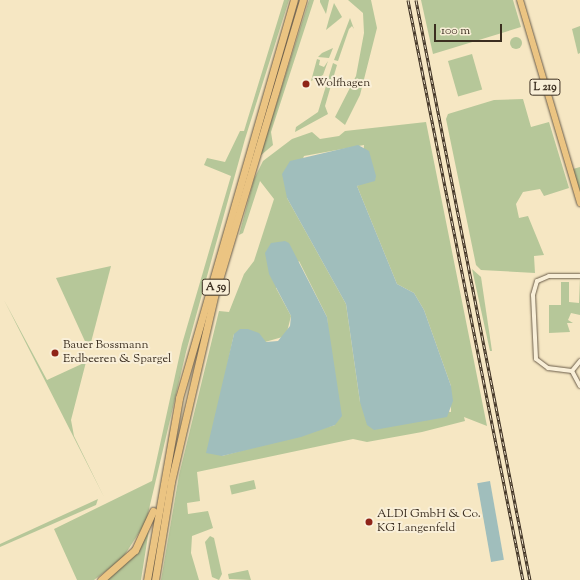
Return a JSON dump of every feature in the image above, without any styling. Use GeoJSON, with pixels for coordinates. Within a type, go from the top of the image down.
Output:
{"type":"FeatureCollection","features":[{"type":"Feature","properties":{"kind":"highway","name":"A 59"},"geometry":{"type":"LineString","coordinates":[[147,580],[162,484],[200,315],[294,0]]}},
{"type":"Feature","properties":{"kind":"highway","name":"A 59"},"geometry":{"type":"LineString","coordinates":[[155,580],[174,467],[214,293],[303,0]]}},
{"type":"Feature","properties":{"kind":"highway"},"geometry":{"type":"LineString","coordinates":[[101,580],[135,550],[147,528],[162,484]]}},
{"type":"Feature","properties":{"kind":"main road","name":"L 219"},"geometry":{"type":"LineString","coordinates":[[520,0],[580,203]]}},
{"type":"Feature","properties":{"kind":"street"},"geometry":{"type":"LineString","coordinates":[[572,371],[548,368],[536,359],[533,295],[537,281],[549,276],[580,276]]}},
{"type":"Feature","properties":{"kind":"street"},"geometry":{"type":"LineString","coordinates":[[572,371],[580,361]]}},
{"type":"Feature","properties":{"kind":"street"},"geometry":{"type":"LineString","coordinates":[[572,371],[580,386]]}},
{"type":"Feature","properties":{"kind":"green space"},"geometry":{"type":"Polygon","coordinates":[[[284,0],[289,0],[245,139],[186,352],[146,522],[122,559],[94,580],[77,580],[54,529],[152,481],[182,344],[231,176],[204,165],[207,158],[225,162],[240,131],[244,131],[284,0]]]}},
{"type":"Feature","properties":{"kind":"green space"},"geometry":{"type":"Polygon","coordinates":[[[309,0],[314,0],[271,132],[273,145],[260,156],[309,0]]]}},
{"type":"Feature","properties":{"kind":"green space"},"geometry":{"type":"Polygon","coordinates":[[[320,0],[329,0],[326,14],[320,2],[320,0]]]}},
{"type":"Feature","properties":{"kind":"green space"},"geometry":{"type":"Polygon","coordinates":[[[348,0],[371,0],[377,28],[360,95],[345,125],[335,117],[356,76],[364,33],[363,13],[348,0]]]}},
{"type":"Feature","properties":{"kind":"green space"},"geometry":{"type":"Polygon","coordinates":[[[421,0],[513,0],[521,27],[433,54],[421,0]]]}},
{"type":"Feature","properties":{"kind":"green space"},"geometry":{"type":"Polygon","coordinates":[[[334,3],[342,17],[326,30],[329,19],[334,3]]]}},
{"type":"Feature","properties":{"kind":"green space"},"geometry":{"type":"Polygon","coordinates":[[[350,18],[354,29],[352,26],[349,29],[338,61],[334,60],[350,18]]]}},
{"type":"Feature","properties":{"kind":"green space"},"geometry":{"type":"Polygon","coordinates":[[[580,26],[580,53],[578,54],[572,29],[580,26]]]}},
{"type":"Feature","properties":{"kind":"green space"},"geometry":{"type":"Polygon","coordinates":[[[516,37],[520,39],[522,43],[520,47],[516,49],[512,47],[510,43],[512,39],[516,37]]]}},
{"type":"Feature","properties":{"kind":"green space"},"geometry":{"type":"Polygon","coordinates":[[[333,48],[329,58],[318,57],[322,53],[333,48]]]}},
{"type":"Feature","properties":{"kind":"green space"},"geometry":{"type":"Polygon","coordinates":[[[472,54],[482,90],[458,96],[448,61],[472,54]]]}},
{"type":"Feature","properties":{"kind":"green space"},"geometry":{"type":"Polygon","coordinates":[[[317,59],[320,60],[319,65],[324,67],[328,61],[323,75],[311,81],[317,59]]]}},
{"type":"Feature","properties":{"kind":"green space"},"geometry":{"type":"Polygon","coordinates":[[[333,63],[337,65],[325,106],[328,114],[295,132],[296,127],[318,112],[333,63]]]}},
{"type":"Feature","properties":{"kind":"green space"},"geometry":{"type":"Polygon","coordinates":[[[523,99],[531,127],[549,122],[569,188],[544,196],[540,189],[523,192],[516,204],[519,218],[528,216],[544,255],[534,256],[535,273],[481,270],[476,265],[446,119],[448,114],[494,100],[523,99]]]}},
{"type":"Feature","properties":{"kind":"green space"},"geometry":{"type":"Polygon","coordinates":[[[426,122],[487,426],[464,417],[465,421],[422,432],[367,442],[353,439],[197,472],[200,501],[187,503],[188,514],[208,511],[213,528],[192,536],[191,553],[199,580],[161,580],[179,475],[219,311],[229,312],[244,274],[254,261],[274,199],[260,181],[243,233],[239,235],[254,179],[263,161],[292,139],[312,132],[320,139],[339,136],[345,131],[426,122]],[[364,145],[304,156],[287,198],[346,304],[360,402],[451,412],[451,386],[424,310],[414,293],[397,284],[357,186],[361,184],[364,145]],[[299,261],[276,288],[291,316],[286,336],[265,342],[234,334],[222,390],[222,456],[335,425],[327,317],[299,261]]]}},
{"type":"Feature","properties":{"kind":"green space"},"geometry":{"type":"Polygon","coordinates":[[[580,167],[580,193],[573,169],[580,167]]]}},
{"type":"Feature","properties":{"kind":"green space"},"geometry":{"type":"Polygon","coordinates":[[[111,266],[89,350],[56,278],[111,266]]]}},
{"type":"Feature","properties":{"kind":"green space"},"geometry":{"type":"Polygon","coordinates":[[[472,269],[481,277],[492,351],[490,351],[472,269]]]}},
{"type":"Feature","properties":{"kind":"green space"},"geometry":{"type":"Polygon","coordinates":[[[580,278],[580,315],[571,313],[568,320],[573,323],[567,323],[570,332],[549,333],[549,305],[561,305],[561,282],[569,282],[569,302],[579,303],[580,278]]]}},
{"type":"Feature","properties":{"kind":"green space"},"geometry":{"type":"Polygon","coordinates":[[[4,300],[47,380],[86,362],[71,420],[74,436],[104,497],[4,300]]]}},
{"type":"Feature","properties":{"kind":"green space"},"geometry":{"type":"Polygon","coordinates":[[[254,480],[256,489],[232,494],[230,486],[254,480]]]}},
{"type":"Feature","properties":{"kind":"green space"},"geometry":{"type":"Polygon","coordinates":[[[98,499],[96,505],[0,547],[0,544],[98,499]]]}},
{"type":"Feature","properties":{"kind":"green space"},"geometry":{"type":"Polygon","coordinates":[[[149,529],[141,580],[106,580],[130,559],[149,529]]]}},
{"type":"Feature","properties":{"kind":"green space"},"geometry":{"type":"Polygon","coordinates":[[[210,536],[214,538],[222,574],[219,580],[212,577],[205,542],[210,536]]]}},
{"type":"Feature","properties":{"kind":"green space"},"geometry":{"type":"Polygon","coordinates":[[[248,570],[251,580],[229,579],[228,574],[248,570]]]}},
{"type":"Feature","properties":{"kind":"water"},"geometry":{"type":"Polygon","coordinates":[[[358,145],[369,151],[376,176],[375,181],[357,186],[397,284],[414,293],[424,310],[451,386],[453,401],[447,417],[374,430],[367,425],[360,402],[346,304],[287,198],[282,174],[290,161],[358,145]]]}},
{"type":"Feature","properties":{"kind":"water"},"geometry":{"type":"Polygon","coordinates":[[[285,241],[289,243],[327,317],[342,416],[335,425],[301,437],[222,456],[206,453],[234,334],[240,329],[248,329],[259,333],[266,342],[278,341],[290,326],[291,316],[269,274],[265,253],[271,243],[285,241]]]}},
{"type":"Feature","properties":{"kind":"water"},"geometry":{"type":"Polygon","coordinates":[[[490,481],[504,560],[491,562],[477,483],[490,481]]]}},
{"type":"Feature","properties":{"kind":"railway"},"geometry":{"type":"LineString","coordinates":[[408,0],[523,580]]}},
{"type":"Feature","properties":{"kind":"railway"},"geometry":{"type":"LineString","coordinates":[[416,0],[530,580]]}},
{"type":"Feature","properties":{"kind":"place","name":"Wolfhagen"},"geometry":{"type":"Point","coordinates":[306,84]}},
{"type":"Feature","properties":{"kind":"place","name":"Bauer Bossmann Erdbeeren & Spargel"},"geometry":{"type":"Point","coordinates":[55,353]}},
{"type":"Feature","properties":{"kind":"place","name":"ALDI GmbH & Co. KG Langenfeld"},"geometry":{"type":"Point","coordinates":[369,522]}}]}
